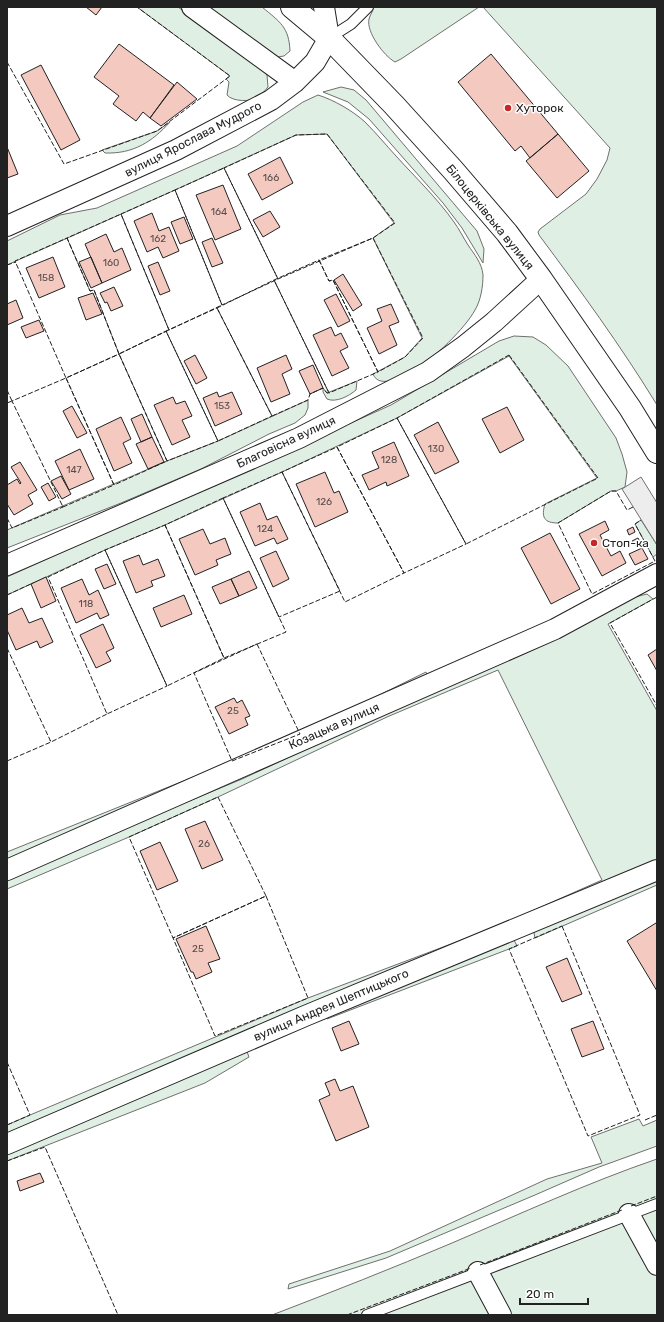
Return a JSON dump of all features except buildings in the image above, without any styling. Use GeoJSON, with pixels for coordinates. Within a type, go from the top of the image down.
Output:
{"type":"FeatureCollection","features":[{"type":"Feature","properties":{"kind":"main road","name":"Білоцерківська вулиця"},"geometry":{"type":"LineString","coordinates":[[292,7],[329,38],[394,105],[453,170],[507,233],[541,279],[630,408],[657,452]]}},
{"type":"Feature","properties":{"kind":"street"},"geometry":{"type":"LineString","coordinates":[[192,7],[295,82]]}},
{"type":"Feature","properties":{"kind":"street"},"geometry":{"type":"LineString","coordinates":[[324,7],[329,38]]}},
{"type":"Feature","properties":{"kind":"street","name":"вулиця Ярослава Мудрого"},"geometry":{"type":"LineString","coordinates":[[7,226],[176,150],[271,100],[295,82],[315,62],[329,38]]}},
{"type":"Feature","properties":{"kind":"street","name":"Благовісна вулиця"},"geometry":{"type":"LineString","coordinates":[[7,565],[299,438],[428,372],[494,322],[541,279]]}},
{"type":"Feature","properties":{"kind":"street","name":"Козацька вулиця"},"geometry":{"type":"LineString","coordinates":[[7,870],[555,629],[657,574]]}},
{"type":"Feature","properties":{"kind":"street","name":"вулиця Андрея Шептицького"},"geometry":{"type":"LineString","coordinates":[[7,1144],[304,1016],[657,870]]}},
{"type":"Feature","properties":{"kind":"street"},"geometry":{"type":"LineString","coordinates":[[629,1214],[657,1265]]}},
{"type":"Feature","properties":{"kind":"street"},"geometry":{"type":"LineString","coordinates":[[478,1272],[501,1315]]}},
{"type":"Feature","properties":{"kind":"lane"},"geometry":{"type":"LineString","coordinates":[[329,38],[351,24],[368,7]]}},
{"type":"Feature","properties":{"kind":"lane"},"geometry":{"type":"LineString","coordinates":[[367,1315],[657,1204]]}},
{"type":"Feature","properties":{"kind":"green space"},"geometry":{"type":"Polygon","coordinates":[[[137,7],[178,7],[258,65],[267,75],[268,87],[256,99],[233,99],[227,95],[229,82],[226,79],[230,76],[137,7]]]}},
{"type":"Feature","properties":{"kind":"green space"},"geometry":{"type":"Polygon","coordinates":[[[206,7],[262,7],[279,21],[285,30],[288,36],[290,51],[284,56],[278,57],[206,7]]]}},
{"type":"Feature","properties":{"kind":"green space"},"geometry":{"type":"Polygon","coordinates":[[[374,7],[479,7],[395,62],[381,49],[370,30],[369,19],[374,7]]]}},
{"type":"Feature","properties":{"kind":"green space"},"geometry":{"type":"Polygon","coordinates":[[[483,7],[657,7],[657,405],[615,340],[538,232],[586,194],[597,179],[607,160],[610,148],[483,7]]]}},
{"type":"Feature","properties":{"kind":"green space"},"geometry":{"type":"Polygon","coordinates":[[[341,87],[354,90],[366,100],[477,231],[484,249],[483,263],[462,228],[443,203],[369,119],[348,102],[323,92],[341,87]]]}},
{"type":"Feature","properties":{"kind":"green space"},"geometry":{"type":"Polygon","coordinates":[[[318,95],[349,110],[369,126],[447,213],[458,227],[481,267],[483,284],[479,302],[471,317],[440,351],[415,369],[393,380],[387,381],[376,379],[373,374],[405,357],[422,338],[373,238],[394,223],[327,134],[296,135],[7,265],[7,241],[60,215],[97,208],[237,146],[303,102],[318,95]]]}},
{"type":"Feature","properties":{"kind":"green space"},"geometry":{"type":"Polygon","coordinates":[[[170,122],[149,141],[133,149],[115,153],[105,153],[102,150],[157,131],[170,122]]]}},
{"type":"Feature","properties":{"kind":"green space"},"geometry":{"type":"Polygon","coordinates":[[[514,336],[533,337],[546,345],[568,366],[616,438],[627,472],[625,487],[616,491],[611,491],[558,523],[550,522],[545,518],[543,512],[545,504],[597,478],[509,356],[397,418],[282,472],[7,595],[7,577],[391,405],[499,341],[514,336]]]}},
{"type":"Feature","properties":{"kind":"green space"},"geometry":{"type":"Polygon","coordinates":[[[357,381],[356,390],[342,398],[334,400],[327,399],[323,392],[323,388],[327,393],[357,381]]]}},
{"type":"Feature","properties":{"kind":"green space"},"geometry":{"type":"Polygon","coordinates":[[[308,400],[308,408],[305,415],[295,423],[269,434],[201,469],[121,503],[7,548],[7,530],[167,461],[218,441],[308,400]]]}},
{"type":"Feature","properties":{"kind":"green space"},"geometry":{"type":"Polygon","coordinates":[[[641,520],[657,545],[657,554],[653,557],[635,524],[641,520]]]}},
{"type":"Feature","properties":{"kind":"green space"},"geometry":{"type":"Polygon","coordinates":[[[647,594],[653,599],[608,624],[657,711],[657,863],[7,1133],[7,1125],[30,1115],[308,998],[496,927],[602,880],[498,670],[387,717],[218,797],[7,889],[7,880],[105,836],[242,779],[635,597],[647,594]]]}},
{"type":"Feature","properties":{"kind":"green space"},"geometry":{"type":"Polygon","coordinates":[[[426,672],[428,678],[7,864],[7,852],[300,734],[426,672]]]}},
{"type":"Feature","properties":{"kind":"green space"},"geometry":{"type":"Polygon","coordinates":[[[657,878],[657,885],[535,938],[534,933],[536,929],[657,878]]]}},
{"type":"Feature","properties":{"kind":"green space"},"geometry":{"type":"Polygon","coordinates":[[[514,940],[517,946],[327,1019],[328,1015],[507,941],[514,940]]]}},
{"type":"Feature","properties":{"kind":"green space"},"geometry":{"type":"Polygon","coordinates":[[[246,1049],[249,1057],[205,1083],[7,1161],[7,1153],[246,1049]]]}},
{"type":"Feature","properties":{"kind":"green space"},"geometry":{"type":"Polygon","coordinates":[[[639,1119],[643,1126],[657,1120],[657,1146],[599,1167],[386,1258],[288,1289],[289,1284],[390,1251],[547,1179],[602,1163],[591,1137],[639,1119]]]}},
{"type":"Feature","properties":{"kind":"green space"},"geometry":{"type":"Polygon","coordinates":[[[657,1159],[657,1315],[272,1315],[407,1262],[579,1188],[657,1159]]]}},
{"type":"Feature","properties":{"kind":"shaded area"},"geometry":{"type":"Polygon","coordinates":[[[641,477],[657,503],[657,545],[622,489],[641,477]]]}},
{"type":"Feature","properties":{"kind":"fence"},"geometry":{"type":"LineString","coordinates":[[7,62],[64,164],[157,131],[230,76],[137,7]]}},
{"type":"Feature","properties":{"kind":"fence"},"geometry":{"type":"LineString","coordinates":[[327,134],[395,223],[373,238],[278,279],[224,168],[296,135],[327,134]]}},
{"type":"Feature","properties":{"kind":"fence"},"geometry":{"type":"LineString","coordinates":[[224,168],[278,279],[222,305],[175,190],[224,168]]}},
{"type":"Feature","properties":{"kind":"fence"},"geometry":{"type":"LineString","coordinates":[[175,190],[222,305],[169,330],[121,214],[175,190]]}},
{"type":"Feature","properties":{"kind":"fence"},"geometry":{"type":"LineString","coordinates":[[121,214],[169,330],[119,354],[94,290],[90,291],[67,238],[121,214]]}},
{"type":"Feature","properties":{"kind":"fence"},"geometry":{"type":"LineString","coordinates":[[67,238],[90,291],[94,290],[119,354],[66,378],[15,261],[67,238]]}},
{"type":"Feature","properties":{"kind":"fence"},"geometry":{"type":"LineString","coordinates":[[373,238],[423,338],[405,357],[378,372],[333,280],[329,281],[319,260],[373,238]]}},
{"type":"Feature","properties":{"kind":"fence"},"geometry":{"type":"LineString","coordinates":[[319,260],[329,281],[333,280],[378,372],[329,393],[274,280],[319,260]]}},
{"type":"Feature","properties":{"kind":"fence"},"geometry":{"type":"LineString","coordinates":[[7,265],[16,262]]}},
{"type":"Feature","properties":{"kind":"fence"},"geometry":{"type":"LineString","coordinates":[[274,280],[329,393],[327,393],[323,388],[310,394],[308,400],[272,416],[217,308],[274,280]]}},
{"type":"Feature","properties":{"kind":"fence"},"geometry":{"type":"LineString","coordinates":[[217,308],[272,416],[218,441],[166,331],[217,308]]}},
{"type":"Feature","properties":{"kind":"fence"},"geometry":{"type":"LineString","coordinates":[[166,331],[218,441],[167,461],[119,354],[166,331]]}},
{"type":"Feature","properties":{"kind":"fence"},"geometry":{"type":"LineString","coordinates":[[119,354],[167,461],[114,485],[66,378],[119,354]]}},
{"type":"Feature","properties":{"kind":"fence"},"geometry":{"type":"LineString","coordinates":[[509,355],[598,478],[466,544],[397,418],[509,355]]}},
{"type":"Feature","properties":{"kind":"fence"},"geometry":{"type":"LineString","coordinates":[[66,378],[114,485],[63,507],[12,401],[66,378]]}},
{"type":"Feature","properties":{"kind":"fence"},"geometry":{"type":"LineString","coordinates":[[7,390],[12,401]]}},
{"type":"Feature","properties":{"kind":"fence"},"geometry":{"type":"LineString","coordinates":[[7,403],[12,401],[12,403]]}},
{"type":"Feature","properties":{"kind":"fence"},"geometry":{"type":"LineString","coordinates":[[397,418],[466,544],[404,573],[337,447],[397,418]]}},
{"type":"Feature","properties":{"kind":"fence"},"geometry":{"type":"LineString","coordinates":[[337,447],[404,573],[345,602],[282,472],[337,447]]}},
{"type":"Feature","properties":{"kind":"fence"},"geometry":{"type":"LineString","coordinates":[[282,472],[340,591],[279,617],[223,498],[282,472]]}},
{"type":"Feature","properties":{"kind":"fence"},"geometry":{"type":"LineString","coordinates":[[633,507],[627,510],[616,491],[611,491],[558,523],[592,594],[655,561],[635,524],[641,520]]}},
{"type":"Feature","properties":{"kind":"fence"},"geometry":{"type":"LineString","coordinates":[[223,498],[286,632],[224,658],[165,525],[223,498]]}},
{"type":"Feature","properties":{"kind":"fence"},"geometry":{"type":"LineString","coordinates":[[7,518],[12,528],[63,507],[62,505]]}},
{"type":"Feature","properties":{"kind":"fence"},"geometry":{"type":"LineString","coordinates":[[165,525],[224,658],[167,686],[105,550],[165,525]]}},
{"type":"Feature","properties":{"kind":"fence"},"geometry":{"type":"LineString","coordinates":[[105,550],[167,686],[107,714],[48,577],[105,550]]}},
{"type":"Feature","properties":{"kind":"fence"},"geometry":{"type":"LineString","coordinates":[[7,595],[33,583]]}},
{"type":"Feature","properties":{"kind":"fence"},"geometry":{"type":"LineString","coordinates":[[657,597],[610,623],[657,706]]}},
{"type":"Feature","properties":{"kind":"fence"},"geometry":{"type":"LineString","coordinates":[[257,644],[300,734],[232,761],[194,673],[257,644]]}},
{"type":"Feature","properties":{"kind":"fence"},"geometry":{"type":"LineString","coordinates":[[7,648],[51,742],[107,714],[107,712]]}},
{"type":"Feature","properties":{"kind":"fence"},"geometry":{"type":"LineString","coordinates":[[7,761],[51,742],[50,740]]}},
{"type":"Feature","properties":{"kind":"fence"},"geometry":{"type":"LineString","coordinates":[[218,797],[266,896],[173,938],[129,837],[218,797]]}},
{"type":"Feature","properties":{"kind":"fence"},"geometry":{"type":"LineString","coordinates":[[266,896],[308,998],[215,1036],[173,938],[266,896]]}},
{"type":"Feature","properties":{"kind":"fence"},"geometry":{"type":"LineString","coordinates":[[562,926],[640,1115],[588,1136],[509,949],[562,926]]}},
{"type":"Feature","properties":{"kind":"fence"},"geometry":{"type":"LineString","coordinates":[[7,1062],[30,1115],[7,1125]]}},
{"type":"Feature","properties":{"kind":"fence"},"geometry":{"type":"LineString","coordinates":[[645,1120],[657,1115]]}},
{"type":"Feature","properties":{"kind":"fence"},"geometry":{"type":"LineString","coordinates":[[7,1161],[45,1147],[118,1315]]}},
{"type":"Feature","properties":{"kind":"fence"},"geometry":{"type":"LineString","coordinates":[[631,1206],[657,1196]]}},
{"type":"Feature","properties":{"kind":"fence"},"geometry":{"type":"LineString","coordinates":[[480,1265],[622,1210]]}},
{"type":"Feature","properties":{"kind":"fence"},"geometry":{"type":"LineString","coordinates":[[347,1315],[471,1268]]}},
{"type":"Feature","properties":{"kind":"place","name":"Хуторок"},"geometry":{"type":"Point","coordinates":[508,108]}},
{"type":"Feature","properties":{"kind":"place","name":"Стоп-ка"},"geometry":{"type":"Point","coordinates":[594,543]}}]}
